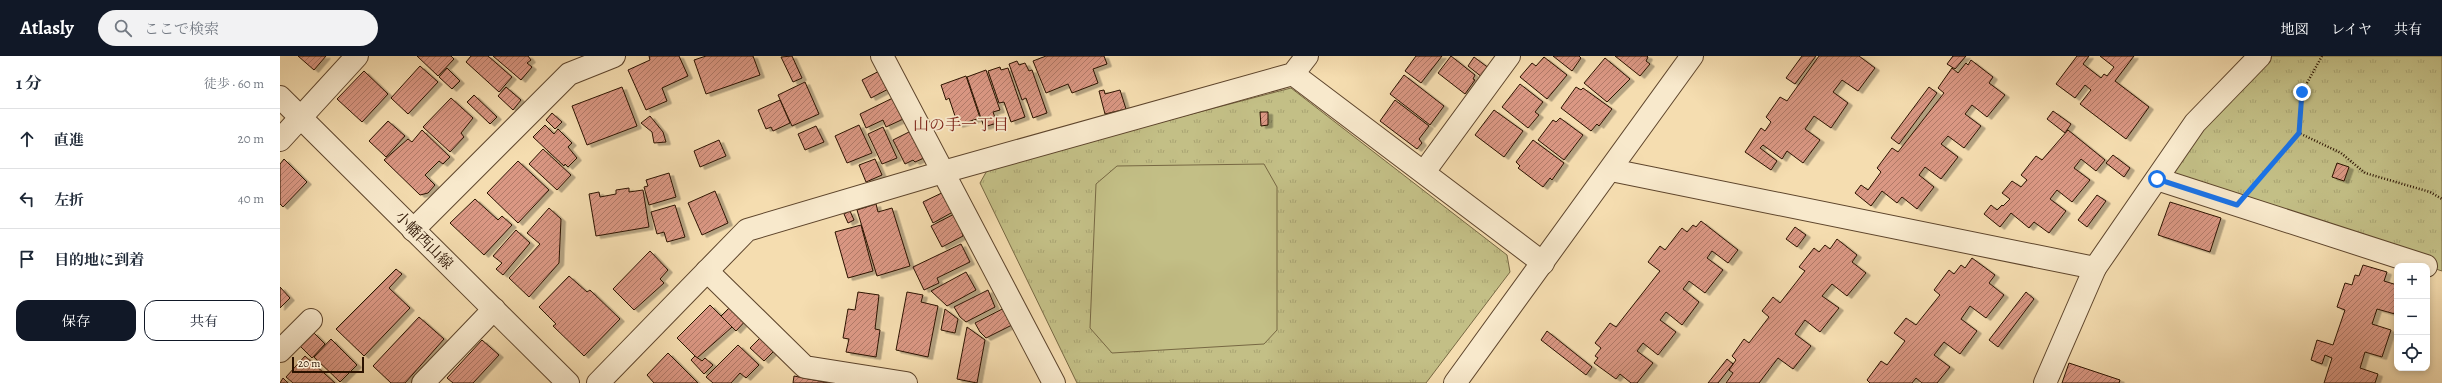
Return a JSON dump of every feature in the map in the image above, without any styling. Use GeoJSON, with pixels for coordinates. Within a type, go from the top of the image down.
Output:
{"type":"FeatureCollection","features":[{"type":"Feature","properties":{"kind":"street"},"geometry":{"type":"LineString","coordinates":[[280,140],[357,56]]}},
{"type":"Feature","properties":{"kind":"street"},"geometry":{"type":"LineString","coordinates":[[413,230],[569,74],[614,56]]}},
{"type":"Feature","properties":{"kind":"street"},"geometry":{"type":"LineString","coordinates":[[882,56],[1054,383]]}},
{"type":"Feature","properties":{"kind":"street"},"geometry":{"type":"LineString","coordinates":[[598,383],[747,230],[943,172],[1292,74],[1307,56]]}},
{"type":"Feature","properties":{"kind":"street"},"geometry":{"type":"LineString","coordinates":[[1424,172],[1509,56]]}},
{"type":"Feature","properties":{"kind":"street"},"geometry":{"type":"LineString","coordinates":[[1455,383],[1611,170],[1692,56]]}},
{"type":"Feature","properties":{"kind":"street"},"geometry":{"type":"LineString","coordinates":[[2045,383],[2095,268],[2195,123],[2260,56]]}},
{"type":"Feature","properties":{"kind":"street"},"geometry":{"type":"LineString","coordinates":[[1292,74],[1543,263]]}},
{"type":"Feature","properties":{"kind":"street","name":"小幡西山線"},"geometry":{"type":"LineString","coordinates":[[280,97],[568,383]]}},
{"type":"Feature","properties":{"kind":"street"},"geometry":{"type":"LineString","coordinates":[[1611,170],[2095,268]]}},
{"type":"Feature","properties":{"kind":"street"},"geometry":{"type":"LineString","coordinates":[[2157,179],[2417,263]]}},
{"type":"Feature","properties":{"kind":"street"},"geometry":{"type":"LineString","coordinates":[[2430,267],[2442,271]]}},
{"type":"Feature","properties":{"kind":"street"},"geometry":{"type":"LineString","coordinates":[[707,271],[805,367],[906,383]]}},
{"type":"Feature","properties":{"kind":"street"},"geometry":{"type":"LineString","coordinates":[[423,383],[494,309]]}},
{"type":"Feature","properties":{"kind":"street"},"geometry":{"type":"LineString","coordinates":[[280,352],[311,320]]}},
{"type":"Feature","properties":{"kind":"path"},"geometry":{"type":"LineString","coordinates":[[2237,205],[2299,133],[2302,92],[2322,56]]}},
{"type":"Feature","properties":{"kind":"path"},"geometry":{"type":"LineString","coordinates":[[2299,133],[2340,152],[2365,173],[2430,192],[2442,199]]}},
{"type":"Feature","properties":{"kind":"green space"},"geometry":{"type":"Polygon","coordinates":[[[2271,56],[2442,56],[2442,271],[2430,267],[2430,263],[2417,263],[2157,179],[2271,56]]]}},
{"type":"Feature","properties":{"kind":"green space"},"geometry":{"type":"Polygon","coordinates":[[[1291,88],[1507,255],[1510,272],[1426,383],[1077,383],[980,183],[989,167],[1291,88]]]}},
{"type":"Feature","properties":{"kind":"green space"},"geometry":{"type":"Polygon","coordinates":[[[1264,164],[1277,187],[1277,330],[1264,344],[1112,353],[1090,328],[1096,184],[1117,166],[1264,164]]]}},
{"type":"Feature","properties":{"kind":"building"},"geometry":{"type":"Polygon","coordinates":[[[298,56],[326,56],[314,70],[298,56]]]}},
{"type":"Feature","properties":{"kind":"building"},"geometry":{"type":"Polygon","coordinates":[[[417,56],[451,56],[454,59],[438,76],[417,56]]]}},
{"type":"Feature","properties":{"kind":"building"},"geometry":{"type":"Polygon","coordinates":[[[471,56],[488,56],[512,77],[499,92],[466,62],[471,56]]]}},
{"type":"Feature","properties":{"kind":"building"},"geometry":{"type":"Polygon","coordinates":[[[493,56],[528,56],[531,60],[527,63],[532,67],[521,80],[493,56]]]}},
{"type":"Feature","properties":{"kind":"building"},"geometry":{"type":"Polygon","coordinates":[[[649,56],[679,56],[688,76],[662,88],[667,101],[646,110],[628,70],[650,60],[649,56]]]}},
{"type":"Feature","properties":{"kind":"building"},"geometry":{"type":"Polygon","coordinates":[[[706,56],[753,56],[760,75],[706,94],[694,60],[706,56]]]}},
{"type":"Feature","properties":{"kind":"building"},"geometry":{"type":"Polygon","coordinates":[[[792,56],[802,78],[793,82],[781,57],[792,56]]]}},
{"type":"Feature","properties":{"kind":"building"},"geometry":{"type":"Polygon","coordinates":[[[1046,56],[1104,56],[1107,64],[1093,69],[1098,83],[1072,93],[1068,84],[1046,93],[1033,61],[1046,56]]]}},
{"type":"Feature","properties":{"kind":"building"},"geometry":{"type":"Polygon","coordinates":[[[1416,56],[1442,56],[1421,83],[1405,71],[1416,56]]]}},
{"type":"Feature","properties":{"kind":"building"},"geometry":{"type":"Polygon","coordinates":[[[1451,56],[1475,75],[1473,79],[1475,80],[1465,94],[1438,73],[1451,56]]]}},
{"type":"Feature","properties":{"kind":"building"},"geometry":{"type":"Polygon","coordinates":[[[1553,56],[1579,56],[1581,58],[1572,71],[1553,56]]]}},
{"type":"Feature","properties":{"kind":"building"},"geometry":{"type":"Polygon","coordinates":[[[1615,56],[1647,56],[1646,61],[1650,64],[1640,76],[1615,56]]]}},
{"type":"Feature","properties":{"kind":"building"},"geometry":{"type":"Polygon","coordinates":[[[1802,56],[1816,56],[1795,84],[1786,78],[1802,56]]]}},
{"type":"Feature","properties":{"kind":"building"},"geometry":{"type":"Polygon","coordinates":[[[1819,56],[1859,56],[1875,68],[1858,91],[1842,80],[1833,92],[1848,103],[1831,128],[1814,116],[1805,129],[1820,140],[1803,163],[1787,151],[1782,159],[1763,145],[1760,148],[1777,161],[1771,170],[1745,152],[1761,128],[1765,131],[1771,122],[1766,117],[1780,97],[1787,101],[1819,56]]]}},
{"type":"Feature","properties":{"kind":"building"},"geometry":{"type":"Polygon","coordinates":[[[1953,56],[1966,56],[1955,69],[1947,64],[1953,56]]]}},
{"type":"Feature","properties":{"kind":"building"},"geometry":{"type":"Polygon","coordinates":[[[2077,56],[2089,56],[2083,64],[2101,78],[2104,74],[2107,76],[2114,67],[2100,56],[2134,56],[2115,81],[2149,107],[2126,139],[2080,104],[2091,90],[2085,85],[2075,98],[2056,84],[2077,56]]]}},
{"type":"Feature","properties":{"kind":"building"},"geometry":{"type":"Polygon","coordinates":[[[1474,57],[1490,69],[1483,78],[1468,66],[1474,57]]]}},
{"type":"Feature","properties":{"kind":"building"},"geometry":{"type":"Polygon","coordinates":[[[1544,57],[1567,75],[1547,99],[1520,77],[1532,63],[1536,66],[1544,57]]]}},
{"type":"Feature","properties":{"kind":"building"},"geometry":{"type":"Polygon","coordinates":[[[1605,58],[1630,79],[1607,102],[1584,83],[1605,58]]]}},
{"type":"Feature","properties":{"kind":"building"},"geometry":{"type":"Polygon","coordinates":[[[1971,60],[1993,77],[1989,83],[2005,95],[1987,117],[1972,105],[1965,114],[1981,126],[1964,148],[1948,136],[1941,144],[1958,157],[1941,179],[1925,167],[1919,175],[1934,187],[1917,209],[1902,197],[1897,203],[1882,191],[1871,206],[1855,193],[1861,185],[1868,190],[1881,172],[1877,168],[1892,148],[1898,152],[1944,93],[1938,88],[1952,68],[1958,73],[1966,63],[1968,65],[1971,60]]]}},
{"type":"Feature","properties":{"kind":"building"},"geometry":{"type":"Polygon","coordinates":[[[1017,61],[1019,65],[1025,63],[1029,71],[1032,70],[1047,113],[1033,118],[1026,98],[1022,100],[1009,64],[1017,61]]]}},
{"type":"Feature","properties":{"kind":"building"},"geometry":{"type":"Polygon","coordinates":[[[420,66],[438,82],[408,114],[391,98],[420,66]]]}},
{"type":"Feature","properties":{"kind":"building"},"geometry":{"type":"Polygon","coordinates":[[[887,67],[896,85],[871,98],[862,80],[887,67]]]}},
{"type":"Feature","properties":{"kind":"building"},"geometry":{"type":"Polygon","coordinates":[[[1000,67],[1001,70],[1008,68],[1025,117],[1011,122],[1004,102],[999,103],[988,71],[1000,67]]]}},
{"type":"Feature","properties":{"kind":"building"},"geometry":{"type":"Polygon","coordinates":[[[447,68],[460,81],[452,89],[439,77],[447,68]]]}},
{"type":"Feature","properties":{"kind":"building"},"geometry":{"type":"Polygon","coordinates":[[[986,70],[1000,110],[993,112],[997,123],[984,127],[967,77],[986,70]]]}},
{"type":"Feature","properties":{"kind":"building"},"geometry":{"type":"Polygon","coordinates":[[[364,71],[388,94],[362,122],[337,99],[364,71]]]}},
{"type":"Feature","properties":{"kind":"building"},"geometry":{"type":"Polygon","coordinates":[[[1404,75],[1444,106],[1430,125],[1390,94],[1404,75]]]}},
{"type":"Feature","properties":{"kind":"building"},"geometry":{"type":"Polygon","coordinates":[[[966,76],[980,118],[958,125],[949,98],[946,100],[941,85],[966,76]]]}},
{"type":"Feature","properties":{"kind":"building"},"geometry":{"type":"Polygon","coordinates":[[[805,82],[819,114],[792,126],[778,95],[805,82]]]}},
{"type":"Feature","properties":{"kind":"building"},"geometry":{"type":"Polygon","coordinates":[[[1520,84],[1543,102],[1535,112],[1539,115],[1528,128],[1502,107],[1520,84]]]}},
{"type":"Feature","properties":{"kind":"building"},"geometry":{"type":"Polygon","coordinates":[[[506,87],[521,100],[513,110],[498,96],[506,87]]]}},
{"type":"Feature","properties":{"kind":"building"},"geometry":{"type":"Polygon","coordinates":[[[622,87],[637,126],[587,145],[572,106],[622,87]]]}},
{"type":"Feature","properties":{"kind":"building"},"geometry":{"type":"Polygon","coordinates":[[[1576,87],[1581,90],[1583,88],[1612,109],[1599,126],[1597,124],[1591,131],[1561,108],[1576,87]]]}},
{"type":"Feature","properties":{"kind":"building"},"geometry":{"type":"Polygon","coordinates":[[[1929,87],[1937,93],[1899,144],[1891,138],[1929,87]]]}},
{"type":"Feature","properties":{"kind":"building"},"geometry":{"type":"Polygon","coordinates":[[[1104,90],[1105,94],[1120,90],[1126,109],[1105,114],[1099,91],[1104,90]]]}},
{"type":"Feature","properties":{"kind":"building"},"geometry":{"type":"Polygon","coordinates":[[[901,94],[912,115],[886,127],[883,120],[866,128],[860,114],[901,94]]]}},
{"type":"Feature","properties":{"kind":"building"},"geometry":{"type":"Polygon","coordinates":[[[474,95],[497,117],[490,124],[467,102],[474,95]]]}},
{"type":"Feature","properties":{"kind":"building"},"geometry":{"type":"Polygon","coordinates":[[[451,98],[473,118],[461,133],[464,137],[450,152],[423,127],[451,98]]]}},
{"type":"Feature","properties":{"kind":"building"},"geometry":{"type":"Polygon","coordinates":[[[780,100],[790,123],[773,131],[771,127],[766,129],[758,110],[780,100]]]}},
{"type":"Feature","properties":{"kind":"building"},"geometry":{"type":"Polygon","coordinates":[[[1395,100],[1429,126],[1419,139],[1422,143],[1417,149],[1380,121],[1395,100]]]}},
{"type":"Feature","properties":{"kind":"building"},"geometry":{"type":"Polygon","coordinates":[[[1494,110],[1523,131],[1504,157],[1475,135],[1494,110]]]}},
{"type":"Feature","properties":{"kind":"building"},"geometry":{"type":"Polygon","coordinates":[[[2053,111],[2071,124],[2065,133],[2047,119],[2053,111]]]}},
{"type":"Feature","properties":{"kind":"building"},"geometry":{"type":"Polygon","coordinates":[[[1260,112],[1268,112],[1268,125],[1261,126],[1260,112]]]}},
{"type":"Feature","properties":{"kind":"building"},"geometry":{"type":"Polygon","coordinates":[[[552,113],[562,122],[555,129],[546,120],[552,113]]]}},
{"type":"Feature","properties":{"kind":"building"},"geometry":{"type":"Polygon","coordinates":[[[650,116],[663,132],[666,142],[654,143],[652,132],[641,123],[650,116]]]}},
{"type":"Feature","properties":{"kind":"building"},"geometry":{"type":"Polygon","coordinates":[[[1560,118],[1583,135],[1564,160],[1538,140],[1553,120],[1556,122],[1560,118]]]}},
{"type":"Feature","properties":{"kind":"building"},"geometry":{"type":"Polygon","coordinates":[[[388,121],[405,136],[386,157],[369,141],[388,121]]]}},
{"type":"Feature","properties":{"kind":"building"},"geometry":{"type":"Polygon","coordinates":[[[545,125],[554,134],[558,129],[572,143],[568,147],[577,158],[568,167],[565,164],[564,166],[533,137],[545,125]]]}},
{"type":"Feature","properties":{"kind":"building"},"geometry":{"type":"Polygon","coordinates":[[[859,125],[872,153],[847,163],[835,136],[859,125]]]}},
{"type":"Feature","properties":{"kind":"building"},"geometry":{"type":"Polygon","coordinates":[[[816,126],[824,142],[805,150],[798,134],[816,126]]]}},
{"type":"Feature","properties":{"kind":"building"},"geometry":{"type":"Polygon","coordinates":[[[883,127],[897,158],[882,164],[868,134],[883,127]]]}},
{"type":"Feature","properties":{"kind":"building"},"geometry":{"type":"Polygon","coordinates":[[[919,127],[933,154],[915,162],[913,160],[905,164],[893,140],[919,127]]]}},
{"type":"Feature","properties":{"kind":"building"},"geometry":{"type":"Polygon","coordinates":[[[422,130],[450,157],[443,164],[439,161],[425,175],[435,185],[428,193],[420,195],[384,160],[408,139],[412,142],[422,130]]]}},
{"type":"Feature","properties":{"kind":"building"},"geometry":{"type":"Polygon","coordinates":[[[2068,130],[2105,160],[2096,171],[2081,159],[2074,168],[2090,180],[2072,202],[2057,190],[2050,199],[2066,211],[2049,233],[2034,222],[2029,228],[2011,213],[2000,227],[1984,214],[1991,205],[1997,210],[2010,199],[2002,193],[2012,181],[2021,187],[2027,180],[2021,175],[2036,156],[2042,160],[2068,130]]]}},
{"type":"Feature","properties":{"kind":"building"},"geometry":{"type":"Polygon","coordinates":[[[719,140],[726,156],[700,167],[694,151],[719,140]]]}},
{"type":"Feature","properties":{"kind":"building"},"geometry":{"type":"Polygon","coordinates":[[[1533,140],[1564,163],[1552,180],[1550,178],[1543,187],[1518,168],[1520,166],[1516,162],[1533,140]]]}},
{"type":"Feature","properties":{"kind":"building"},"geometry":{"type":"Polygon","coordinates":[[[543,149],[571,175],[557,190],[529,164],[543,149]]]}},
{"type":"Feature","properties":{"kind":"building"},"geometry":{"type":"Polygon","coordinates":[[[2113,155],[2130,168],[2124,177],[2106,163],[2113,155]]]}},
{"type":"Feature","properties":{"kind":"building"},"geometry":{"type":"Polygon","coordinates":[[[284,159],[307,182],[283,207],[280,204],[280,164],[284,159]]]}},
{"type":"Feature","properties":{"kind":"building"},"geometry":{"type":"Polygon","coordinates":[[[875,159],[882,175],[866,182],[859,165],[875,159]]]}},
{"type":"Feature","properties":{"kind":"building"},"geometry":{"type":"Polygon","coordinates":[[[518,161],[549,190],[518,223],[487,193],[518,161]]]}},
{"type":"Feature","properties":{"kind":"building"},"geometry":{"type":"Polygon","coordinates":[[[2337,163],[2349,167],[2344,181],[2332,177],[2337,163]]]}},
{"type":"Feature","properties":{"kind":"building"},"geometry":{"type":"Polygon","coordinates":[[[669,173],[676,197],[649,205],[644,187],[648,186],[646,180],[669,173]]]}},
{"type":"Feature","properties":{"kind":"building"},"geometry":{"type":"Polygon","coordinates":[[[629,188],[629,192],[643,190],[649,227],[596,236],[589,194],[599,192],[600,197],[616,194],[616,190],[629,188]]]}},
{"type":"Feature","properties":{"kind":"building"},"geometry":{"type":"Polygon","coordinates":[[[950,189],[960,208],[933,223],[923,202],[950,189]]]}},
{"type":"Feature","properties":{"kind":"building"},"geometry":{"type":"Polygon","coordinates":[[[715,191],[728,223],[702,235],[688,203],[715,191]]]}},
{"type":"Feature","properties":{"kind":"building"},"geometry":{"type":"Polygon","coordinates":[[[2097,195],[2106,201],[2087,227],[2078,220],[2097,195]]]}},
{"type":"Feature","properties":{"kind":"building"},"geometry":{"type":"Polygon","coordinates":[[[475,199],[498,220],[502,216],[512,225],[484,255],[450,223],[475,199]]]}},
{"type":"Feature","properties":{"kind":"building"},"geometry":{"type":"Polygon","coordinates":[[[2170,202],[2221,218],[2210,252],[2158,235],[2170,202]]]}},
{"type":"Feature","properties":{"kind":"building"},"geometry":{"type":"Polygon","coordinates":[[[876,204],[878,212],[892,208],[910,266],[877,276],[857,210],[876,204]]]}},
{"type":"Feature","properties":{"kind":"building"},"geometry":{"type":"Polygon","coordinates":[[[675,205],[685,237],[667,242],[664,232],[657,234],[651,212],[675,205]]]}},
{"type":"Feature","properties":{"kind":"building"},"geometry":{"type":"Polygon","coordinates":[[[549,208],[561,219],[559,263],[529,297],[509,278],[540,244],[527,233],[549,208]]]}},
{"type":"Feature","properties":{"kind":"building"},"geometry":{"type":"Polygon","coordinates":[[[962,210],[971,228],[962,233],[963,236],[942,247],[931,226],[962,210]]]}},
{"type":"Feature","properties":{"kind":"building"},"geometry":{"type":"Polygon","coordinates":[[[850,211],[854,220],[848,223],[844,214],[850,211]]]}},
{"type":"Feature","properties":{"kind":"building"},"geometry":{"type":"Polygon","coordinates":[[[1701,221],[1738,250],[1728,263],[1712,251],[1707,258],[1723,270],[1705,293],[1689,281],[1683,289],[1699,302],[1682,325],[1666,312],[1660,320],[1676,332],[1658,355],[1643,343],[1637,351],[1653,363],[1637,383],[1631,383],[1620,374],[1616,379],[1594,363],[1598,358],[1595,356],[1601,348],[1595,343],[1610,323],[1616,327],[1660,271],[1648,262],[1660,246],[1665,250],[1682,228],[1687,232],[1693,225],[1696,227],[1701,221]]]}},
{"type":"Feature","properties":{"kind":"building"},"geometry":{"type":"Polygon","coordinates":[[[861,225],[873,271],[848,278],[835,232],[861,225]]]}},
{"type":"Feature","properties":{"kind":"building"},"geometry":{"type":"Polygon","coordinates":[[[1795,227],[1806,235],[1797,247],[1786,239],[1795,227]]]}},
{"type":"Feature","properties":{"kind":"building"},"geometry":{"type":"Polygon","coordinates":[[[516,230],[530,243],[503,275],[496,269],[502,263],[493,256],[516,230]]]}},
{"type":"Feature","properties":{"kind":"building"},"geometry":{"type":"Polygon","coordinates":[[[1837,239],[1857,255],[1852,262],[1866,273],[1847,296],[1832,284],[1822,296],[1839,308],[1820,332],[1805,320],[1795,334],[1811,346],[1793,369],[1778,358],[1759,383],[1726,383],[1733,373],[1729,370],[1736,360],[1732,356],[1744,339],[1749,343],[1769,317],[1762,311],[1773,297],[1780,303],[1805,271],[1799,267],[1814,248],[1819,252],[1825,245],[1830,249],[1837,239]]]}},
{"type":"Feature","properties":{"kind":"building"},"geometry":{"type":"Polygon","coordinates":[[[961,244],[970,262],[937,278],[939,283],[924,290],[913,267],[961,244]]]}},
{"type":"Feature","properties":{"kind":"building"},"geometry":{"type":"Polygon","coordinates":[[[650,251],[668,270],[660,279],[664,283],[634,310],[613,289],[650,251]]]}},
{"type":"Feature","properties":{"kind":"building"},"geometry":{"type":"Polygon","coordinates":[[[1972,258],[1995,275],[1989,283],[2004,295],[1986,318],[1970,306],[1961,319],[1977,331],[1960,354],[1944,342],[1934,355],[1950,367],[1937,383],[1922,383],[1916,378],[1912,383],[1870,383],[1867,380],[1881,361],[1887,365],[1905,341],[1894,333],[1906,318],[1916,325],[1940,295],[1934,290],[1949,270],[1954,274],[1961,265],[1965,268],[1972,258]]]}},
{"type":"Feature","properties":{"kind":"building"},"geometry":{"type":"Polygon","coordinates":[[[2363,265],[2387,272],[2384,281],[2394,284],[2394,314],[2377,309],[2372,324],[2391,330],[2382,357],[2365,352],[2360,368],[2378,374],[2375,383],[2324,383],[2332,358],[2325,355],[2322,364],[2311,360],[2317,340],[2333,345],[2345,310],[2337,307],[2345,283],[2352,285],[2355,275],[2359,276],[2363,265]]]}},
{"type":"Feature","properties":{"kind":"building"},"geometry":{"type":"Polygon","coordinates":[[[396,269],[402,274],[389,288],[410,308],[364,356],[336,329],[396,269]]]}},
{"type":"Feature","properties":{"kind":"building"},"geometry":{"type":"Polygon","coordinates":[[[966,272],[976,290],[947,306],[931,291],[966,272]]]}},
{"type":"Feature","properties":{"kind":"building"},"geometry":{"type":"Polygon","coordinates":[[[569,276],[587,292],[590,290],[620,319],[584,356],[553,326],[556,324],[539,307],[569,276]]]}},
{"type":"Feature","properties":{"kind":"building"},"geometry":{"type":"Polygon","coordinates":[[[280,287],[290,298],[280,308],[280,287]]]}},
{"type":"Feature","properties":{"kind":"building"},"geometry":{"type":"Polygon","coordinates":[[[988,290],[995,307],[966,322],[960,317],[954,307],[988,290]]]}},
{"type":"Feature","properties":{"kind":"building"},"geometry":{"type":"Polygon","coordinates":[[[858,292],[879,295],[875,329],[880,330],[876,357],[846,352],[849,339],[843,338],[848,309],[855,310],[858,292]]]}},
{"type":"Feature","properties":{"kind":"building"},"geometry":{"type":"Polygon","coordinates":[[[907,292],[923,295],[921,302],[938,306],[928,357],[896,350],[907,292]]]}},
{"type":"Feature","properties":{"kind":"building"},"geometry":{"type":"Polygon","coordinates":[[[2026,292],[2034,299],[1998,347],[1989,340],[2026,292]]]}},
{"type":"Feature","properties":{"kind":"building"},"geometry":{"type":"Polygon","coordinates":[[[734,303],[749,317],[736,331],[721,316],[734,303]]]}},
{"type":"Feature","properties":{"kind":"building"},"geometry":{"type":"Polygon","coordinates":[[[1012,304],[1016,323],[986,338],[980,332],[975,323],[1012,304]]]}},
{"type":"Feature","properties":{"kind":"building"},"geometry":{"type":"Polygon","coordinates":[[[710,305],[732,327],[697,358],[677,338],[710,305]]]}},
{"type":"Feature","properties":{"kind":"building"},"geometry":{"type":"Polygon","coordinates":[[[945,309],[958,319],[955,333],[941,330],[945,309]]]}},
{"type":"Feature","properties":{"kind":"building"},"geometry":{"type":"Polygon","coordinates":[[[419,317],[444,339],[405,383],[391,383],[373,366],[419,317]]]}},
{"type":"Feature","properties":{"kind":"building"},"geometry":{"type":"Polygon","coordinates":[[[967,327],[985,340],[977,383],[957,379],[967,327]]]}},
{"type":"Feature","properties":{"kind":"building"},"geometry":{"type":"Polygon","coordinates":[[[1547,331],[1592,367],[1586,375],[1541,340],[1547,331]]]}},
{"type":"Feature","properties":{"kind":"building"},"geometry":{"type":"Polygon","coordinates":[[[313,332],[325,344],[312,358],[300,346],[313,332]]]}},
{"type":"Feature","properties":{"kind":"building"},"geometry":{"type":"Polygon","coordinates":[[[762,336],[776,349],[764,361],[750,348],[762,336]]]}},
{"type":"Feature","properties":{"kind":"building"},"geometry":{"type":"Polygon","coordinates":[[[331,339],[357,365],[340,382],[314,357],[331,339]]]}},
{"type":"Feature","properties":{"kind":"building"},"geometry":{"type":"Polygon","coordinates":[[[482,340],[499,355],[473,383],[453,383],[447,378],[482,340]]]}},
{"type":"Feature","properties":{"kind":"building"},"geometry":{"type":"Polygon","coordinates":[[[738,345],[759,365],[746,378],[740,373],[731,383],[713,383],[706,377],[738,345]]]}},
{"type":"Feature","properties":{"kind":"building"},"geometry":{"type":"Polygon","coordinates":[[[668,353],[698,383],[654,383],[647,375],[668,353]]]}},
{"type":"Feature","properties":{"kind":"building"},"geometry":{"type":"Polygon","coordinates":[[[305,356],[335,383],[293,383],[286,377],[305,356]]]}},
{"type":"Feature","properties":{"kind":"building"},"geometry":{"type":"Polygon","coordinates":[[[695,356],[702,361],[705,358],[713,365],[704,374],[691,360],[695,356]]]}},
{"type":"Feature","properties":{"kind":"building"},"geometry":{"type":"Polygon","coordinates":[[[1727,359],[1733,364],[1718,383],[1708,383],[1727,359]]]}},
{"type":"Feature","properties":{"kind":"building"},"geometry":{"type":"Polygon","coordinates":[[[2069,363],[2120,380],[2119,383],[2062,383],[2069,363]]]}},
{"type":"Feature","properties":{"kind":"building"},"geometry":{"type":"Polygon","coordinates":[[[794,376],[829,383],[793,383],[794,376]]]}},
{"type":"Feature","properties":{"kind":"building"},"geometry":{"type":"Polygon","coordinates":[[[283,378],[288,383],[280,383],[283,378]]]}},
{"type":"Feature","properties":{"kind":"district","name":"山の手一丁目"},"geometry":{"type":"Point","coordinates":[961,124]}},
{"type":"Feature","properties":{"kind":"route"},"geometry":{"type":"LineString","coordinates":[[2157,179],[2237,205],[2299,133],[2302,92]]}}]}
